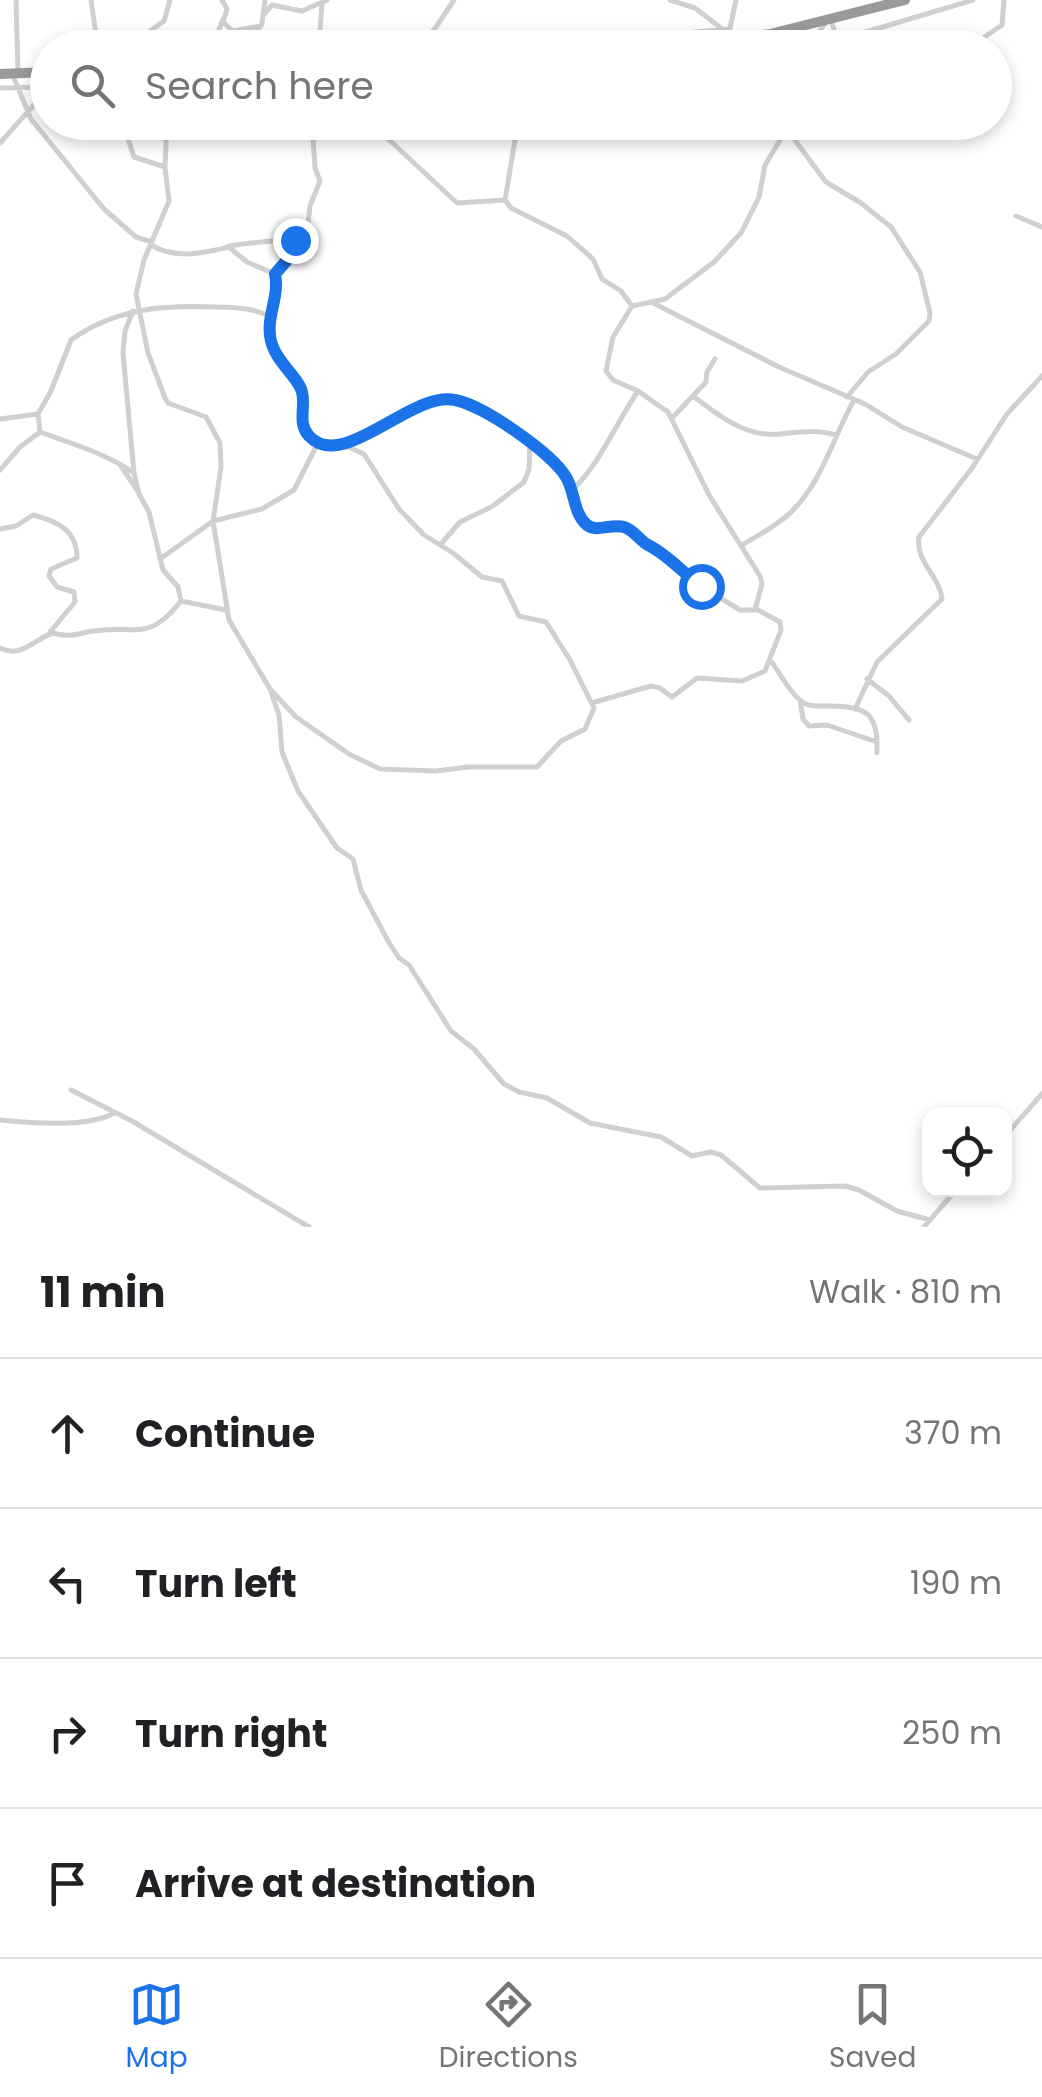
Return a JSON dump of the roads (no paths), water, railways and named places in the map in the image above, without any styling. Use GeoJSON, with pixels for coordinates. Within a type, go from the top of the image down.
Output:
{"type":"FeatureCollection","features":[{"type":"Feature","properties":{"kind":"highway"},"geometry":{"type":"LineString","coordinates":[[752,30],[829,21],[905,0]]}},
{"type":"Feature","properties":{"kind":"street"},"geometry":{"type":"LineString","coordinates":[[16,0],[10,74],[30,115]]}},
{"type":"Feature","properties":{"kind":"street"},"geometry":{"type":"LineString","coordinates":[[91,0],[95,30]]}},
{"type":"Feature","properties":{"kind":"street"},"geometry":{"type":"LineString","coordinates":[[152,30],[164,21],[170,0]]}},
{"type":"Feature","properties":{"kind":"street"},"geometry":{"type":"LineString","coordinates":[[219,30],[227,9],[222,0]]}},
{"type":"Feature","properties":{"kind":"street"},"geometry":{"type":"LineString","coordinates":[[259,30],[265,0]]}},
{"type":"Feature","properties":{"kind":"street"},"geometry":{"type":"LineString","coordinates":[[434,30],[454,0]]}},
{"type":"Feature","properties":{"kind":"street"},"geometry":{"type":"LineString","coordinates":[[670,0],[683,2],[723,30]]}},
{"type":"Feature","properties":{"kind":"street"},"geometry":{"type":"LineString","coordinates":[[728,30],[736,0]]}},
{"type":"Feature","properties":{"kind":"street"},"geometry":{"type":"LineString","coordinates":[[872,30],[973,0]]}},
{"type":"Feature","properties":{"kind":"street"},"geometry":{"type":"LineString","coordinates":[[994,30],[1002,25],[1004,0]]}},
{"type":"Feature","properties":{"kind":"street"},"geometry":{"type":"LineString","coordinates":[[264,14],[272,5],[302,11],[324,1]]}},
{"type":"Feature","properties":{"kind":"street"},"geometry":{"type":"LineString","coordinates":[[320,30],[324,1]]}},
{"type":"Feature","properties":{"kind":"street"},"geometry":{"type":"LineString","coordinates":[[223,19],[232,30]]}},
{"type":"Feature","properties":{"kind":"street"},"geometry":{"type":"LineString","coordinates":[[821,30],[829,21],[833,30]]}},
{"type":"Feature","properties":{"kind":"street"},"geometry":{"type":"LineString","coordinates":[[239,30],[261,26]]}},
{"type":"Feature","properties":{"kind":"street"},"geometry":{"type":"LineString","coordinates":[[0,88],[30,88]]}},
{"type":"Feature","properties":{"kind":"street"},"geometry":{"type":"LineString","coordinates":[[0,143],[30,106]]}},
{"type":"Feature","properties":{"kind":"street"},"geometry":{"type":"LineString","coordinates":[[50,140],[104,209],[136,237],[173,254],[209,254],[226,246],[258,240],[295,240],[308,231],[310,206],[320,181],[312,140]]}},
{"type":"Feature","properties":{"kind":"street"},"geometry":{"type":"LineString","coordinates":[[128,140],[134,157],[166,167]]}},
{"type":"Feature","properties":{"kind":"street"},"geometry":{"type":"LineString","coordinates":[[166,140],[169,201],[139,276],[136,311],[168,403],[206,417],[217,432],[220,467],[213,521],[226,610],[234,632],[270,689],[296,717],[366,764],[392,770],[537,767],[561,741],[585,729],[594,703],[546,622],[519,616],[502,582],[482,577],[424,535],[399,509],[364,454],[344,445],[318,443],[305,429],[300,387],[286,371],[271,342],[275,274],[288,259],[295,240]]}},
{"type":"Feature","properties":{"kind":"street"},"geometry":{"type":"LineString","coordinates":[[389,140],[457,203],[505,200]]}},
{"type":"Feature","properties":{"kind":"street"},"geometry":{"type":"LineString","coordinates":[[515,140],[505,200],[511,208],[567,236],[593,259],[602,279],[621,291],[632,306]]}},
{"type":"Feature","properties":{"kind":"street"},"geometry":{"type":"LineString","coordinates":[[632,306],[665,299],[714,262],[741,233],[759,196],[767,160],[780,140]]}},
{"type":"Feature","properties":{"kind":"street"},"geometry":{"type":"LineString","coordinates":[[795,140],[826,182],[878,216],[902,242],[920,272],[930,313],[928,321],[896,354],[868,372],[846,397]]}},
{"type":"Feature","properties":{"kind":"street"},"geometry":{"type":"LineString","coordinates":[[1016,216],[1042,226]]}},
{"type":"Feature","properties":{"kind":"street"},"geometry":{"type":"LineString","coordinates":[[226,246],[275,274]]}},
{"type":"Feature","properties":{"kind":"street"},"geometry":{"type":"LineString","coordinates":[[653,303],[902,427],[977,459]]}},
{"type":"Feature","properties":{"kind":"street"},"geometry":{"type":"LineString","coordinates":[[40,432],[38,414],[71,340],[109,318],[172,305],[246,308],[270,317]]}},
{"type":"Feature","properties":{"kind":"street"},"geometry":{"type":"LineString","coordinates":[[632,306],[613,337],[605,364],[613,380],[664,407],[672,418],[696,471],[762,584],[755,610]]}},
{"type":"Feature","properties":{"kind":"street"},"geometry":{"type":"LineString","coordinates":[[136,311],[125,331],[123,353],[138,490]]}},
{"type":"Feature","properties":{"kind":"street"},"geometry":{"type":"LineString","coordinates":[[672,418],[706,382],[715,359]]}},
{"type":"Feature","properties":{"kind":"street"},"geometry":{"type":"LineString","coordinates":[[854,709],[877,662],[942,599],[922,560],[918,541],[1008,414],[1042,376]]}},
{"type":"Feature","properties":{"kind":"street"},"geometry":{"type":"LineString","coordinates":[[573,488],[594,466],[611,431],[638,391]]}},
{"type":"Feature","properties":{"kind":"street"},"geometry":{"type":"LineString","coordinates":[[693,396],[730,424],[751,430],[778,435],[818,431],[836,435]]}},
{"type":"Feature","properties":{"kind":"street"},"geometry":{"type":"LineString","coordinates":[[344,445],[421,403],[459,400],[530,442],[558,464],[588,525],[616,525],[630,530],[646,544],[657,547],[701,586],[740,610],[755,610],[780,622],[764,671],[746,680],[700,677],[672,697],[651,686],[594,703]]}},
{"type":"Feature","properties":{"kind":"street"},"geometry":{"type":"LineString","coordinates":[[742,546],[801,502],[825,463],[854,400]]}},
{"type":"Feature","properties":{"kind":"street"},"geometry":{"type":"LineString","coordinates":[[0,419],[38,414]]}},
{"type":"Feature","properties":{"kind":"street"},"geometry":{"type":"LineString","coordinates":[[40,432],[69,440],[134,472]]}},
{"type":"Feature","properties":{"kind":"street"},"geometry":{"type":"LineString","coordinates":[[0,470],[40,432]]}},
{"type":"Feature","properties":{"kind":"street"},"geometry":{"type":"LineString","coordinates":[[440,544],[460,522],[493,506],[524,482],[530,468],[530,442]]}},
{"type":"Feature","properties":{"kind":"street"},"geometry":{"type":"LineString","coordinates":[[160,559],[213,521],[262,509],[294,490],[318,443]]}},
{"type":"Feature","properties":{"kind":"street"},"geometry":{"type":"LineString","coordinates":[[120,464],[149,512],[163,570],[178,587],[180,601]]}},
{"type":"Feature","properties":{"kind":"street"},"geometry":{"type":"LineString","coordinates":[[0,529],[16,526],[33,514],[58,524],[72,536],[77,558],[50,569],[49,576],[56,586],[74,592],[76,602],[48,634],[12,653],[0,648]]}},
{"type":"Feature","properties":{"kind":"street"},"geometry":{"type":"LineString","coordinates":[[180,601],[226,610]]}},
{"type":"Feature","properties":{"kind":"street"},"geometry":{"type":"LineString","coordinates":[[48,634],[73,637],[90,631],[136,633],[154,625],[180,601]]}},
{"type":"Feature","properties":{"kind":"street"},"geometry":{"type":"LineString","coordinates":[[770,660],[800,700],[854,709],[875,722],[877,754]]}},
{"type":"Feature","properties":{"kind":"street"},"geometry":{"type":"LineString","coordinates":[[867,679],[889,696],[909,720]]}},
{"type":"Feature","properties":{"kind":"street"},"geometry":{"type":"LineString","coordinates":[[270,689],[279,715],[282,752],[298,791],[337,848],[353,860],[362,890],[394,952],[409,964],[451,1031],[474,1049],[504,1084],[518,1092],[547,1098],[590,1123],[661,1137],[692,1156],[710,1152],[721,1155],[760,1188],[845,1186],[897,1211],[930,1220]]}},
{"type":"Feature","properties":{"kind":"street"},"geometry":{"type":"LineString","coordinates":[[800,700],[803,720],[808,726],[827,725],[878,742]]}},
{"type":"Feature","properties":{"kind":"street"},"geometry":{"type":"LineString","coordinates":[[71,1090],[309,1227]]}},
{"type":"Feature","properties":{"kind":"street"},"geometry":{"type":"LineString","coordinates":[[1012,1128],[1042,1094]]}},
{"type":"Feature","properties":{"kind":"street"},"geometry":{"type":"LineString","coordinates":[[0,1120],[55,1124],[104,1118],[114,1112]]}},
{"type":"Feature","properties":{"kind":"street"},"geometry":{"type":"LineString","coordinates":[[924,1227],[950,1197]]}}]}
